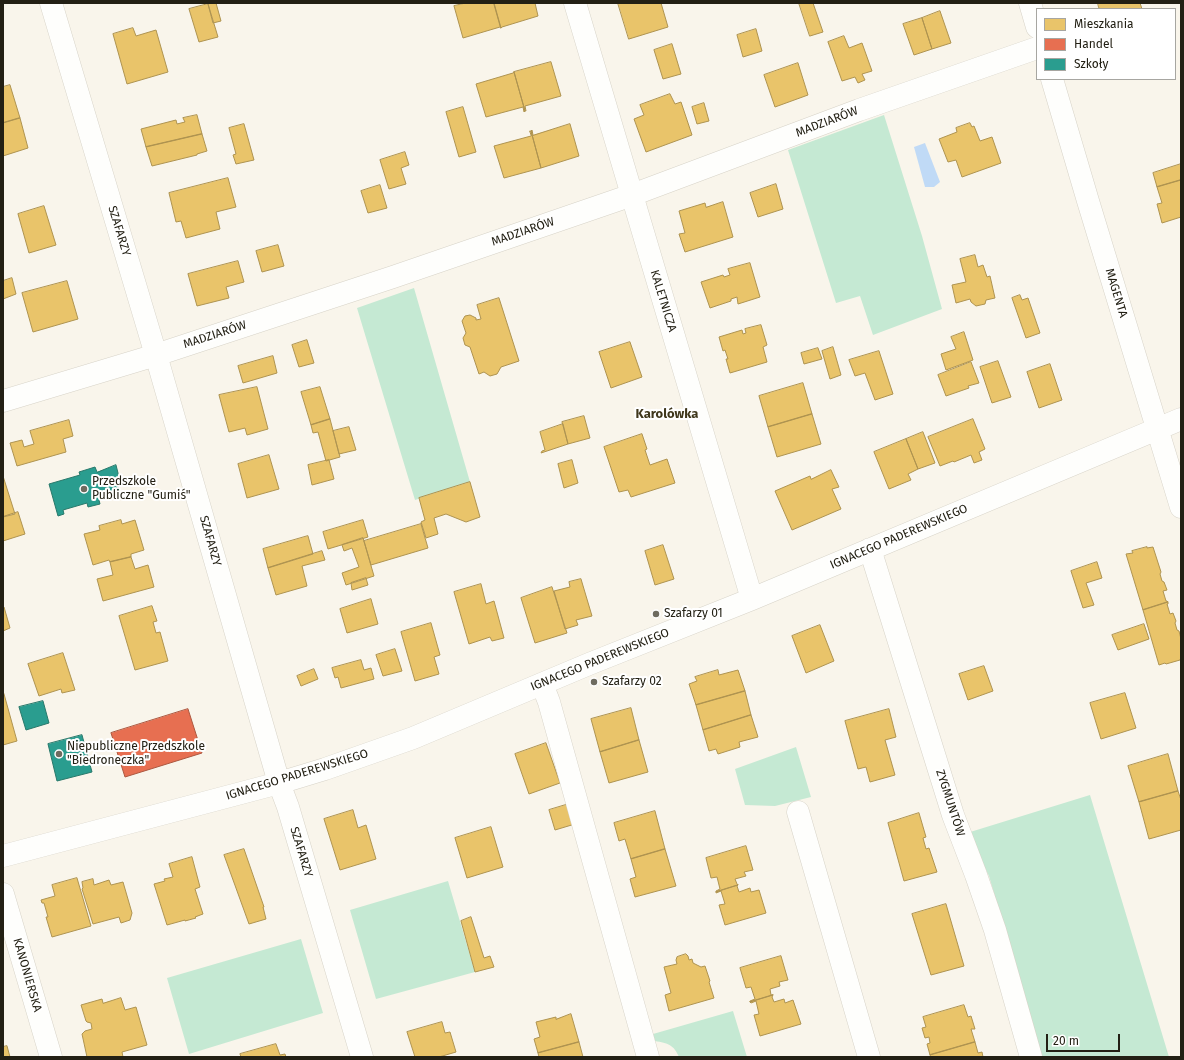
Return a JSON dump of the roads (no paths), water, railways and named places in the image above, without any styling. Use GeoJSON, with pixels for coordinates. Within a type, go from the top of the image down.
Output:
{"type":"FeatureCollection","features":[{"type":"Feature","properties":{"kind":"street","name":"SZAFARZY"},"geometry":{"type":"LineString","coordinates":[[51,3],[156,354],[279,783],[290,814],[362,1057]]}},
{"type":"Feature","properties":{"kind":"street","name":"KALETNICZA"},"geometry":{"type":"LineString","coordinates":[[575,3],[752,599]]}},
{"type":"Feature","properties":{"kind":"street"},"geometry":{"type":"LineString","coordinates":[[1030,3],[1036,24]]}},
{"type":"Feature","properties":{"kind":"street","name":"MADZIARÓW"},"geometry":{"type":"LineString","coordinates":[[3,401],[156,354],[392,277],[632,195],[859,110],[1036,48]]}},
{"type":"Feature","properties":{"kind":"street","name":"MAGENTA"},"geometry":{"type":"LineString","coordinates":[[1052,80],[1181,507]]}},
{"type":"Feature","properties":{"kind":"street","name":"IGNACEGO PADEREWSKIEGO"},"geometry":{"type":"LineString","coordinates":[[3,856],[279,783],[325,769],[413,738],[752,599],[1181,419]]}},
{"type":"Feature","properties":{"kind":"street","name":"ZYGMUNTÓW"},"geometry":{"type":"LineString","coordinates":[[870,549],[952,815],[976,875],[995,930],[1031,1057]]}},
{"type":"Feature","properties":{"kind":"street"},"geometry":{"type":"LineString","coordinates":[[542,684],[549,702],[648,1057]]}},
{"type":"Feature","properties":{"kind":"street"},"geometry":{"type":"LineString","coordinates":[[798,812],[869,1057]]}},
{"type":"Feature","properties":{"kind":"street","name":"KANONIERSKA"},"geometry":{"type":"LineString","coordinates":[[3,894],[51,1057]]}},
{"type":"Feature","properties":{"kind":"water"},"geometry":{"type":"Polygon","coordinates":[[[925,143],[940,182],[934,187],[925,187],[914,147],[925,143]]]}},
{"type":"Feature","properties":{"kind":"place","name":"Przedszkole Publiczne \"Gumiś\""},"geometry":{"type":"Point","coordinates":[84,489]}},
{"type":"Feature","properties":{"kind":"place","name":"Szafarzy 01"},"geometry":{"type":"Point","coordinates":[656,614]}},
{"type":"Feature","properties":{"kind":"place","name":"Szafarzy 02"},"geometry":{"type":"Point","coordinates":[594,682]}},
{"type":"Feature","properties":{"kind":"place","name":"Niepubliczne Przedszkole \"Biedroneczka\""},"geometry":{"type":"Point","coordinates":[59,754]}},
{"type":"Feature","properties":{"kind":"district","name":"Karolówka"},"geometry":{"type":"Point","coordinates":[667,414]}}]}
